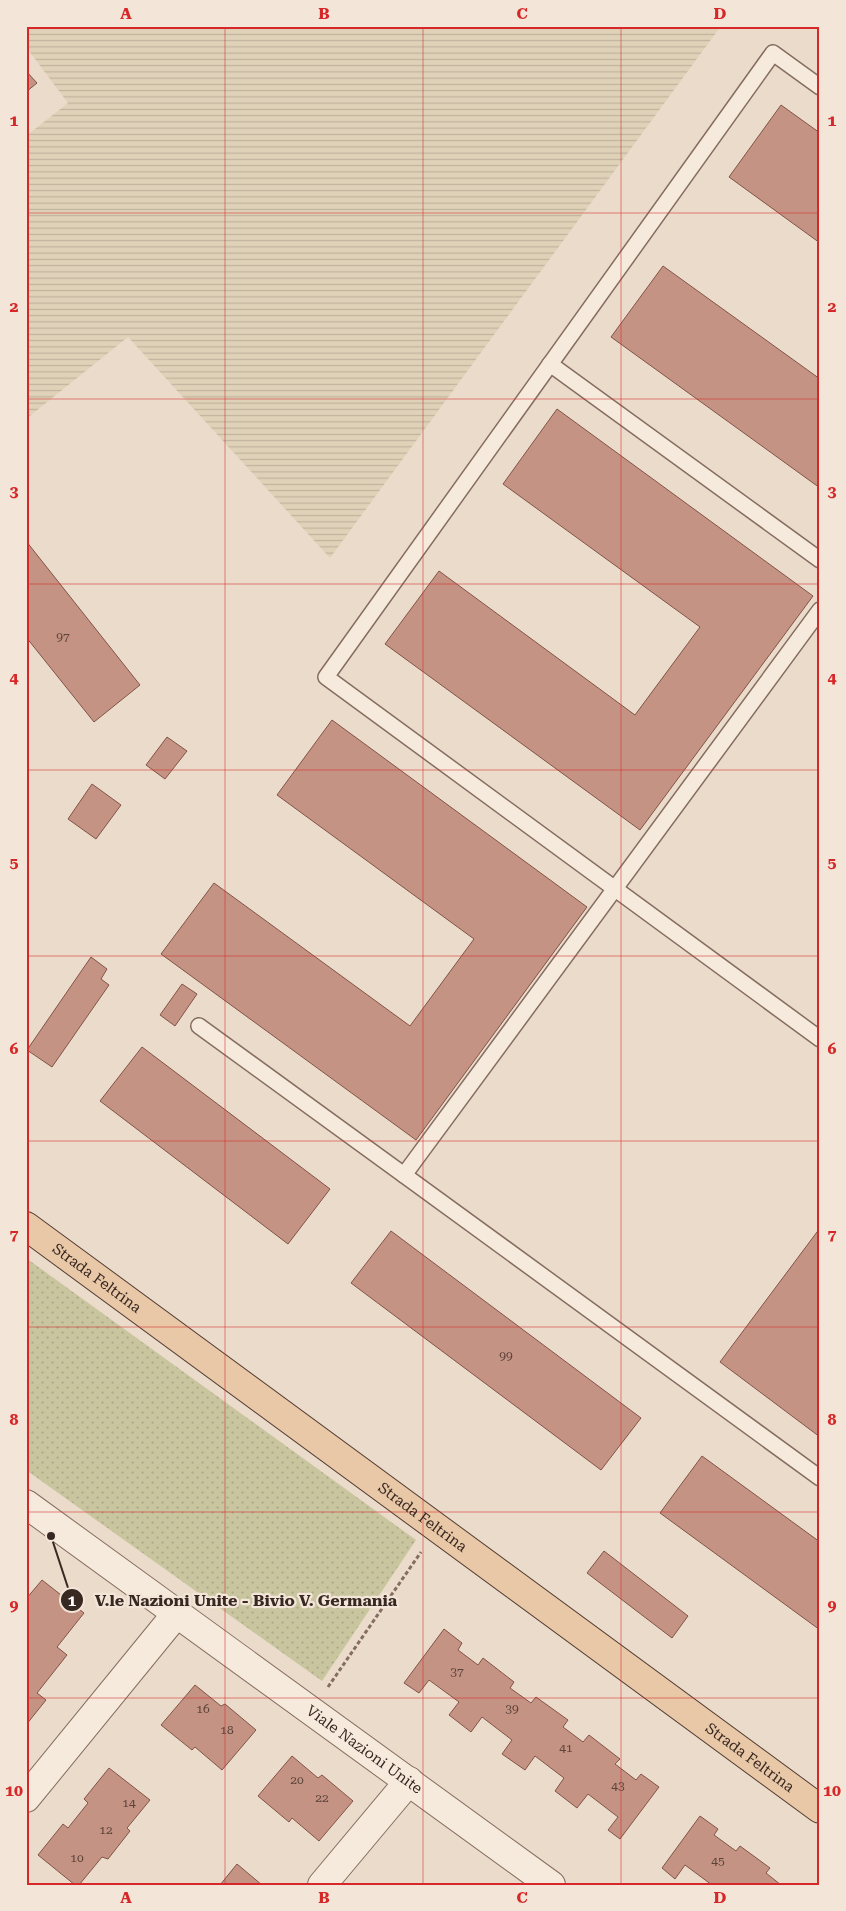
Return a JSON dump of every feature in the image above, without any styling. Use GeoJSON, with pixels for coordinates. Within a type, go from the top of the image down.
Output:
{"type":"FeatureCollection","features":[{"type":"Feature","properties":{"kind":"main road","name":"Strada Feltrina"},"geometry":{"type":"LineString","coordinates":[[26,1226],[820,1809]]}},
{"type":"Feature","properties":{"kind":"street","name":"Viale Nazioni Unite"},"geometry":{"type":"LineString","coordinates":[[26,1504],[551,1885]]}},
{"type":"Feature","properties":{"kind":"street"},"geometry":{"type":"LineString","coordinates":[[26,1798],[177,1613]]}},
{"type":"Feature","properties":{"kind":"street"},"geometry":{"type":"LineString","coordinates":[[322,1885],[409,1781]]}},
{"type":"Feature","properties":{"kind":"lane"},"geometry":{"type":"LineString","coordinates":[[820,87],[773,53],[326,677],[820,1039]]}},
{"type":"Feature","properties":{"kind":"lane"},"geometry":{"type":"LineString","coordinates":[[550,364],[820,560]]}},
{"type":"Feature","properties":{"kind":"lane"},"geometry":{"type":"LineString","coordinates":[[404,1174],[820,610]]}},
{"type":"Feature","properties":{"kind":"lane"},"geometry":{"type":"LineString","coordinates":[[199,1026],[820,1478]]}},
{"type":"Feature","properties":{"kind":"path"},"geometry":{"type":"LineString","coordinates":[[312,1711],[437,1529]]}},
{"type":"Feature","properties":{"kind":"shaded area"},"geometry":{"type":"Polygon","coordinates":[[[26,26],[721,26],[330,558],[128,337],[26,419],[26,136],[68,103],[26,47],[26,26]]]}},
{"type":"Feature","properties":{"kind":"shaded area"},"geometry":{"type":"Polygon","coordinates":[[[26,1258],[416,1540],[322,1681],[26,1470],[26,1258]]]}},
{"type":"Feature","properties":{"kind":"building"},"geometry":{"type":"Polygon","coordinates":[[[26,71],[37,83],[26,92],[26,71]]]}},
{"type":"Feature","properties":{"kind":"building"},"geometry":{"type":"Polygon","coordinates":[[[781,105],[820,133],[820,243],[729,177],[781,105]]]}},
{"type":"Feature","properties":{"kind":"building"},"geometry":{"type":"Polygon","coordinates":[[[663,266],[820,379],[820,488],[611,337],[663,266]]]}},
{"type":"Feature","properties":{"kind":"building"},"geometry":{"type":"Polygon","coordinates":[[[557,409],[813,596],[640,830],[385,644],[439,571],[635,715],[700,627],[503,484],[557,409]]]}},
{"type":"Feature","properties":{"kind":"building"},"geometry":{"type":"Polygon","coordinates":[[[26,541],[140,685],[94,722],[26,637],[26,541]]]}},
{"type":"Feature","properties":{"kind":"building"},"geometry":{"type":"Polygon","coordinates":[[[332,720],[587,907],[416,1140],[161,954],[214,883],[410,1026],[474,939],[277,795],[332,720]]]}},
{"type":"Feature","properties":{"kind":"building"},"geometry":{"type":"Polygon","coordinates":[[[167,737],[187,751],[165,779],[146,765],[167,737]]]}},
{"type":"Feature","properties":{"kind":"building"},"geometry":{"type":"Polygon","coordinates":[[[92,784],[121,805],[96,839],[68,819],[92,784]]]}},
{"type":"Feature","properties":{"kind":"building"},"geometry":{"type":"Polygon","coordinates":[[[91,957],[107,969],[101,979],[109,985],[52,1067],[27,1050],[91,957]]]}},
{"type":"Feature","properties":{"kind":"building"},"geometry":{"type":"Polygon","coordinates":[[[182,984],[197,994],[175,1026],[160,1015],[182,984]]]}},
{"type":"Feature","properties":{"kind":"building"},"geometry":{"type":"Polygon","coordinates":[[[142,1047],[330,1189],[288,1244],[100,1101],[142,1047]]]}},
{"type":"Feature","properties":{"kind":"building"},"geometry":{"type":"Polygon","coordinates":[[[820,1228],[820,1437],[720,1362],[820,1228]]]}},
{"type":"Feature","properties":{"kind":"building"},"geometry":{"type":"Polygon","coordinates":[[[391,1231],[641,1418],[601,1470],[351,1283],[391,1231]]]}},
{"type":"Feature","properties":{"kind":"building"},"geometry":{"type":"Polygon","coordinates":[[[702,1456],[820,1542],[820,1630],[660,1513],[702,1456]]]}},
{"type":"Feature","properties":{"kind":"building"},"geometry":{"type":"Polygon","coordinates":[[[604,1551],[688,1616],[672,1638],[587,1573],[604,1551]]]}},
{"type":"Feature","properties":{"kind":"building"},"geometry":{"type":"Polygon","coordinates":[[[42,1580],[84,1613],[57,1647],[67,1655],[37,1693],[46,1700],[26,1725],[26,1599],[42,1580]]]}},
{"type":"Feature","properties":{"kind":"building"},"geometry":{"type":"Polygon","coordinates":[[[444,1629],[462,1643],[458,1650],[478,1665],[483,1658],[514,1682],[510,1688],[531,1703],[536,1697],[568,1720],[563,1727],[583,1742],[589,1735],[620,1759],[615,1764],[636,1780],[641,1774],[659,1787],[620,1839],[608,1830],[618,1817],[588,1794],[577,1808],[555,1791],[564,1778],[535,1756],[525,1770],[502,1754],[512,1740],[482,1717],[471,1732],[449,1715],[459,1702],[429,1680],[419,1693],[404,1683],[444,1629]]]}},
{"type":"Feature","properties":{"kind":"building"},"geometry":{"type":"Polygon","coordinates":[[[195,1685],[221,1706],[225,1704],[256,1730],[222,1770],[195,1747],[192,1750],[161,1725],[195,1685]]]}},
{"type":"Feature","properties":{"kind":"building"},"geometry":{"type":"Polygon","coordinates":[[[292,1756],[318,1778],[322,1775],[353,1801],[319,1841],[292,1818],[289,1822],[258,1796],[292,1756]]]}},
{"type":"Feature","properties":{"kind":"building"},"geometry":{"type":"Polygon","coordinates":[[[109,1768],[150,1800],[127,1828],[130,1831],[108,1859],[102,1857],[79,1885],[75,1885],[38,1855],[63,1824],[68,1828],[88,1803],[84,1799],[109,1768]]]}},
{"type":"Feature","properties":{"kind":"building"},"geometry":{"type":"Polygon","coordinates":[[[700,1816],[718,1829],[714,1835],[736,1851],[740,1846],[770,1868],[766,1873],[781,1885],[712,1885],[685,1865],[675,1879],[662,1868],[700,1816]]]}},
{"type":"Feature","properties":{"kind":"building"},"geometry":{"type":"Polygon","coordinates":[[[237,1864],[262,1885],[220,1885],[237,1864]]]}},
{"type":"Feature","properties":{"kind":"place","name":"V.le Nazioni Unite - Bivio V. Germania"},"geometry":{"type":"Point","coordinates":[51,1536]}}]}
